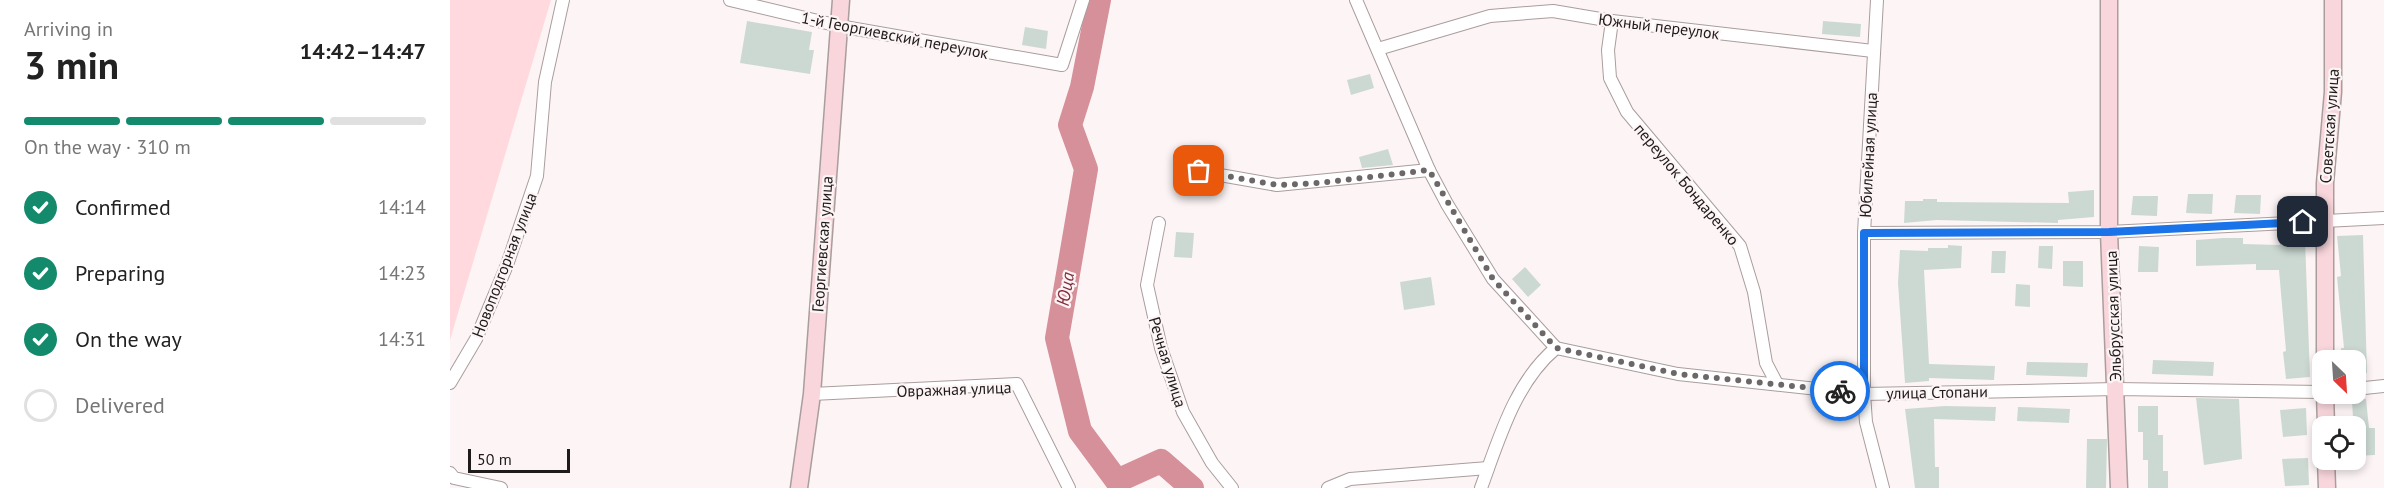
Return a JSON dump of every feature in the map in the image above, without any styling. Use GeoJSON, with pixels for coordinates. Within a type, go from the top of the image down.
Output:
{"type":"FeatureCollection","features":[{"type":"Feature","properties":{"kind":"street","name":"Новоподгорная улица"},"geometry":{"type":"LineString","coordinates":[[450,383],[476,339],[507,265],[537,176],[546,82],[563,0]]}},
{"type":"Feature","properties":{"kind":"street","name":"1-й Георгиевский переулок"},"geometry":{"type":"LineString","coordinates":[[730,0],[839,26],[1062,65],[1083,0]]}},
{"type":"Feature","properties":{"kind":"street","name":"Георгиевская улица"},"geometry":{"type":"LineString","coordinates":[[799,488],[812,394],[841,0]]}},
{"type":"Feature","properties":{"kind":"street"},"geometry":{"type":"LineString","coordinates":[[1356,0],[1429,170],[1493,279],[1556,348],[1540,361],[1514,403],[1481,488]]}},
{"type":"Feature","properties":{"kind":"street","name":"Юбилейная улица"},"geometry":{"type":"LineString","coordinates":[[1877,0],[1864,233],[1864,394],[1866,422],[1883,488]]}},
{"type":"Feature","properties":{"kind":"street","name":"Эльбрусская улица"},"geometry":{"type":"LineString","coordinates":[[2109,0],[2109,232],[2119,488]]}},
{"type":"Feature","properties":{"kind":"street","name":"Советская улица"},"geometry":{"type":"LineString","coordinates":[[2325,350],[2325,183],[2333,92],[2333,0]]}},
{"type":"Feature","properties":{"kind":"street","name":"Южный переулок"},"geometry":{"type":"LineString","coordinates":[[1378,49],[1490,16],[1553,11],[1612,21],[1873,51]]}},
{"type":"Feature","properties":{"kind":"street","name":"переулок Бондаренко"},"geometry":{"type":"LineString","coordinates":[[1612,21],[1608,50],[1610,78],[1627,112],[1740,246],[1754,292],[1766,363],[1778,384]]}},
{"type":"Feature","properties":{"kind":"street"},"geometry":{"type":"LineString","coordinates":[[1180,168],[1277,185],[1319,183],[1429,170]]}},
{"type":"Feature","properties":{"kind":"street"},"geometry":{"type":"LineString","coordinates":[[1864,233],[2109,232],[2384,218]]}},
{"type":"Feature","properties":{"kind":"street","name":"Речная улица"},"geometry":{"type":"LineString","coordinates":[[1160,223],[1147,285],[1161,348],[1183,412],[1212,463],[1232,488]]}},
{"type":"Feature","properties":{"kind":"street","name":"улица Стопани"},"geometry":{"type":"LineString","coordinates":[[1556,348],[1678,374],[1864,394],[2116,389],[2312,392]]}},
{"type":"Feature","properties":{"kind":"street","name":"Овражная улица"},"geometry":{"type":"LineString","coordinates":[[812,394],[1017,384],[1069,488]]}},
{"type":"Feature","properties":{"kind":"street"},"geometry":{"type":"LineString","coordinates":[[2366,388],[2384,386]]}},
{"type":"Feature","properties":{"kind":"street"},"geometry":{"type":"LineString","coordinates":[[1328,488],[1350,479],[1488,468]]}},
{"type":"Feature","properties":{"kind":"street"},"geometry":{"type":"LineString","coordinates":[[2326,470],[2327,488]]}},
{"type":"Feature","properties":{"kind":"street"},"geometry":{"type":"LineString","coordinates":[[450,473],[453,478],[501,488]]}},
{"type":"Feature","properties":{"kind":"shaded area"},"geometry":{"type":"Polygon","coordinates":[[[450,0],[551,0],[450,340],[450,0]]]}},
{"type":"Feature","properties":{"kind":"building"},"geometry":{"type":"Polygon","coordinates":[[[747,21],[812,32],[809,50],[814,50],[810,74],[740,63],[747,21]]]}},
{"type":"Feature","properties":{"kind":"building"},"geometry":{"type":"Polygon","coordinates":[[[1823,21],[1861,24],[1860,37],[1822,34],[1823,21]]]}},
{"type":"Feature","properties":{"kind":"building"},"geometry":{"type":"Polygon","coordinates":[[[1025,27],[1048,31],[1046,49],[1022,45],[1025,27]]]}},
{"type":"Feature","properties":{"kind":"building"},"geometry":{"type":"Polygon","coordinates":[[[1370,74],[1374,88],[1351,95],[1347,80],[1370,74]]]}},
{"type":"Feature","properties":{"kind":"building"},"geometry":{"type":"Polygon","coordinates":[[[1388,149],[1393,165],[1362,168],[1359,157],[1388,149]]]}},
{"type":"Feature","properties":{"kind":"building"},"geometry":{"type":"Polygon","coordinates":[[[2094,190],[2094,217],[2058,220],[2058,223],[1937,220],[1904,223],[1905,201],[1937,199],[1937,202],[2069,203],[2068,192],[2094,190]]]}},
{"type":"Feature","properties":{"kind":"building"},"geometry":{"type":"Polygon","coordinates":[[[2188,194],[2213,194],[2212,214],[2186,213],[2188,194]]]}},
{"type":"Feature","properties":{"kind":"building"},"geometry":{"type":"Polygon","coordinates":[[[2236,195],[2261,195],[2260,214],[2234,213],[2236,195]]]}},
{"type":"Feature","properties":{"kind":"building"},"geometry":{"type":"Polygon","coordinates":[[[2133,196],[2158,196],[2157,216],[2131,215],[2133,196]]]}},
{"type":"Feature","properties":{"kind":"building"},"geometry":{"type":"Polygon","coordinates":[[[1176,232],[1194,233],[1192,258],[1174,257],[1176,232]]]}},
{"type":"Feature","properties":{"kind":"building"},"geometry":{"type":"Polygon","coordinates":[[[2363,235],[2367,373],[2366,350],[2341,350],[2344,348],[2337,277],[2341,276],[2337,236],[2363,235]]]}},
{"type":"Feature","properties":{"kind":"building"},"geometry":{"type":"Polygon","coordinates":[[[2243,238],[2243,244],[2280,245],[2279,240],[2305,239],[2310,377],[2286,379],[2279,270],[2256,270],[2256,264],[2196,266],[2196,240],[2243,238]]]}},
{"type":"Feature","properties":{"kind":"building"},"geometry":{"type":"Polygon","coordinates":[[[1948,245],[1962,246],[1961,268],[1924,270],[1929,364],[1995,366],[1994,380],[1929,378],[1929,381],[1905,383],[1898,283],[1900,250],[1928,251],[1928,248],[1948,248],[1948,245]]]}},
{"type":"Feature","properties":{"kind":"building"},"geometry":{"type":"Polygon","coordinates":[[[2039,246],[2053,246],[2052,269],[2038,268],[2039,246]]]}},
{"type":"Feature","properties":{"kind":"building"},"geometry":{"type":"Polygon","coordinates":[[[2139,246],[2159,247],[2158,272],[2138,272],[2139,246]]]}},
{"type":"Feature","properties":{"kind":"building"},"geometry":{"type":"Polygon","coordinates":[[[1992,251],[2006,251],[2005,273],[1991,273],[1992,251]]]}},
{"type":"Feature","properties":{"kind":"building"},"geometry":{"type":"Polygon","coordinates":[[[2063,261],[2083,261],[2083,287],[2063,286],[2063,261]]]}},
{"type":"Feature","properties":{"kind":"building"},"geometry":{"type":"Polygon","coordinates":[[[1525,267],[1541,285],[1528,297],[1512,279],[1525,267]]]}},
{"type":"Feature","properties":{"kind":"building"},"geometry":{"type":"Polygon","coordinates":[[[1431,277],[1435,305],[1404,310],[1400,282],[1431,277]]]}},
{"type":"Feature","properties":{"kind":"building"},"geometry":{"type":"Polygon","coordinates":[[[2016,284],[2030,285],[2030,307],[2015,306],[2016,284]]]}},
{"type":"Feature","properties":{"kind":"building"},"geometry":{"type":"Polygon","coordinates":[[[2153,360],[2214,362],[2213,376],[2152,374],[2153,360]]]}},
{"type":"Feature","properties":{"kind":"building"},"geometry":{"type":"Polygon","coordinates":[[[2027,362],[2088,363],[2087,377],[2026,375],[2027,362]]]}},
{"type":"Feature","properties":{"kind":"building"},"geometry":{"type":"Polygon","coordinates":[[[2196,398],[2239,399],[2242,459],[2204,465],[2196,398]]]}},
{"type":"Feature","properties":{"kind":"building"},"geometry":{"type":"Polygon","coordinates":[[[2366,399],[2369,428],[2375,428],[2375,455],[2366,455],[2366,416],[2353,416],[2352,404],[2366,404],[2366,399]]]}},
{"type":"Feature","properties":{"kind":"building"},"geometry":{"type":"Polygon","coordinates":[[[1945,406],[1996,407],[1995,421],[1934,419],[1935,467],[1939,467],[1939,488],[1915,488],[1905,409],[1945,406]]]}},
{"type":"Feature","properties":{"kind":"building"},"geometry":{"type":"Polygon","coordinates":[[[2138,406],[2158,406],[2158,435],[2163,435],[2163,471],[2168,471],[2168,488],[2148,488],[2148,460],[2143,460],[2143,432],[2138,432],[2138,406]]]}},
{"type":"Feature","properties":{"kind":"building"},"geometry":{"type":"Polygon","coordinates":[[[2018,407],[2070,409],[2069,423],[2017,421],[2018,407]]]}},
{"type":"Feature","properties":{"kind":"building"},"geometry":{"type":"Polygon","coordinates":[[[2306,408],[2307,435],[2283,437],[2280,410],[2306,408]]]}},
{"type":"Feature","properties":{"kind":"building"},"geometry":{"type":"Polygon","coordinates":[[[2087,439],[2107,439],[2106,488],[2086,488],[2087,439]]]}},
{"type":"Feature","properties":{"kind":"building"},"geometry":{"type":"Polygon","coordinates":[[[2308,458],[2309,485],[2285,486],[2282,459],[2308,458]]]}},
{"type":"Feature","properties":{"kind":"waterway","name":"Юца"},"geometry":{"type":"LineString","coordinates":[[1099,0],[1082,87],[1070,125],[1086,169],[1057,338],[1080,431],[1117,481],[1161,461],[1192,488]]}},
{"type":"Feature","properties":{"kind":"way so far"},"geometry":{"type":"LineString","coordinates":[[1199,171],[1277,185],[1319,183],[1429,170],[1493,279],[1556,348],[1678,374],[1840,391]]}},
{"type":"Feature","properties":{"kind":"route"},"geometry":{"type":"LineString","coordinates":[[1840,391],[1864,394],[1864,233],[2109,232],[2303,222]]}}]}
